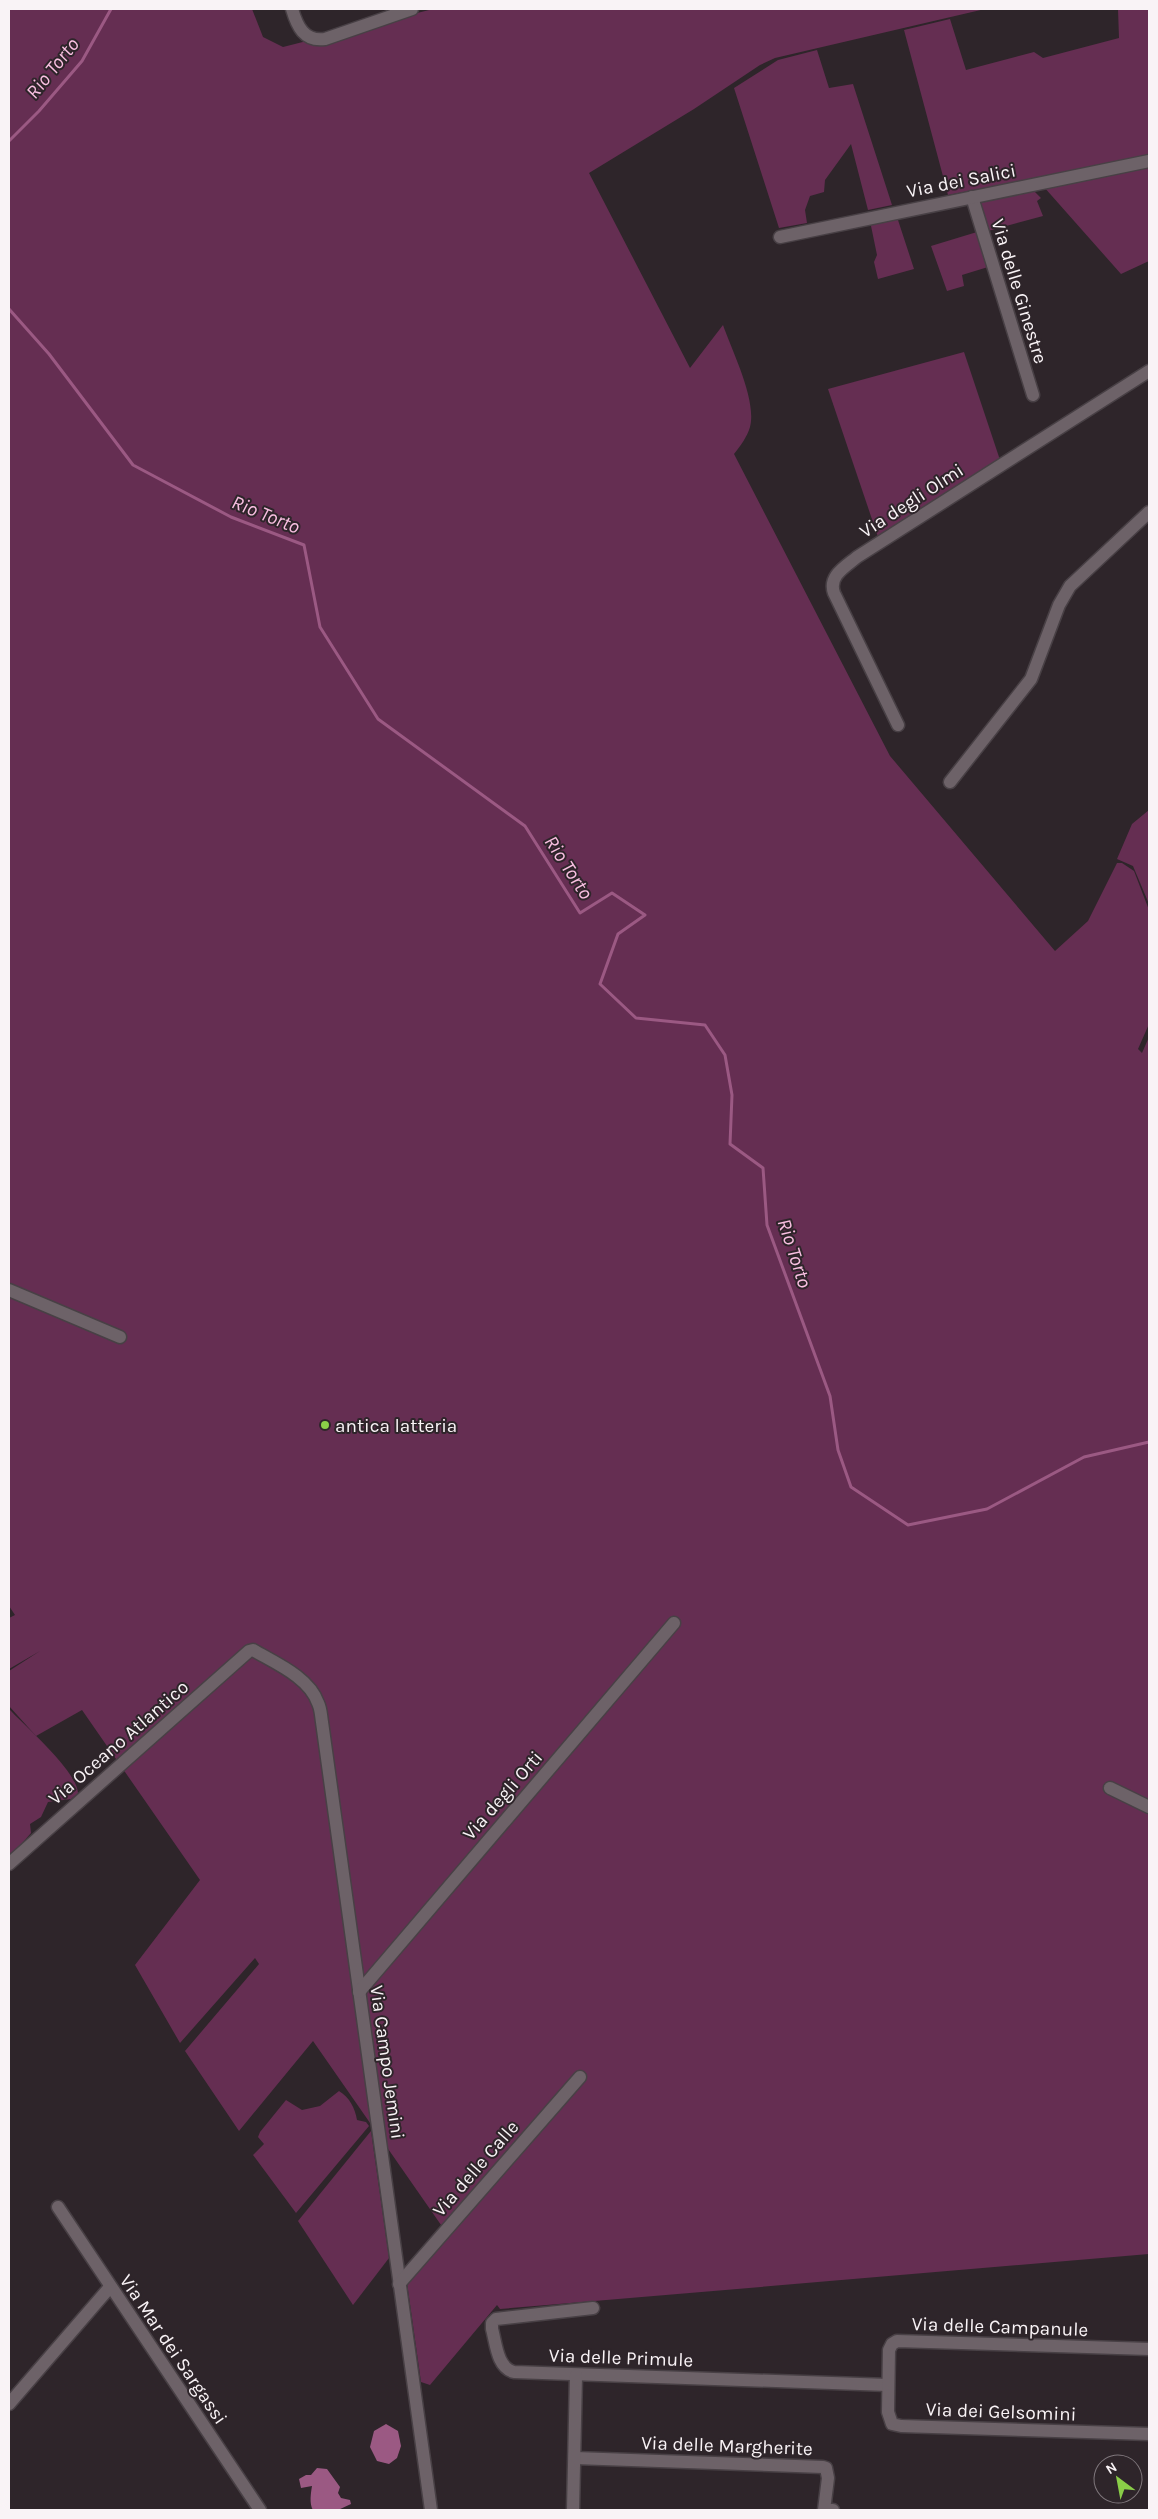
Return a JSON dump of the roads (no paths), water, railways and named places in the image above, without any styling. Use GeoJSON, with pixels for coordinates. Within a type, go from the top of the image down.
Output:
{"type":"FeatureCollection","features":[{"type":"Feature","properties":{"kind":"street"},"geometry":{"type":"LineString","coordinates":[[292,9],[298,27],[310,37],[321,39],[412,9]]}},
{"type":"Feature","properties":{"kind":"street","name":"Via dei Salici"},"geometry":{"type":"LineString","coordinates":[[780,237],[1149,161]]}},
{"type":"Feature","properties":{"kind":"street","name":"Via delle Ginestre"},"geometry":{"type":"LineString","coordinates":[[972,197],[1033,396]]}},
{"type":"Feature","properties":{"kind":"street","name":"Via degli Olmi"},"geometry":{"type":"LineString","coordinates":[[898,725],[834,593],[832,584],[835,577],[857,557],[1149,370]]}},
{"type":"Feature","properties":{"kind":"street"},"geometry":{"type":"LineString","coordinates":[[950,782],[1031,679],[1058,608],[1070,586],[1149,512]]}},
{"type":"Feature","properties":{"kind":"street"},"geometry":{"type":"LineString","coordinates":[[9,1290],[120,1337]]}},
{"type":"Feature","properties":{"kind":"street","name":"Via degli Orti"},"geometry":{"type":"LineString","coordinates":[[359,1992],[674,1623]]}},
{"type":"Feature","properties":{"kind":"street","name":"Via Campo Jemini"},"geometry":{"type":"LineString","coordinates":[[253,1650],[292,1673],[308,1687],[318,1703],[431,2510]]}},
{"type":"Feature","properties":{"kind":"street","name":"Via Oceano Atlantico"},"geometry":{"type":"LineString","coordinates":[[9,1864],[246,1653],[253,1650]]}},
{"type":"Feature","properties":{"kind":"street"},"geometry":{"type":"LineString","coordinates":[[1110,1788],[1149,1807]]}},
{"type":"Feature","properties":{"kind":"street","name":"Via delle Calle"},"geometry":{"type":"LineString","coordinates":[[399,2284],[580,2077]]}},
{"type":"Feature","properties":{"kind":"street","name":"Via Mar dei Sargassi"},"geometry":{"type":"LineString","coordinates":[[58,2207],[260,2510]]}},
{"type":"Feature","properties":{"kind":"street"},"geometry":{"type":"LineString","coordinates":[[9,2404],[110,2287]]}},
{"type":"Feature","properties":{"kind":"street","name":"Via delle Primule"},"geometry":{"type":"LineString","coordinates":[[593,2308],[502,2317],[492,2323],[500,2360],[507,2370],[514,2372],[888,2385]]}},
{"type":"Feature","properties":{"kind":"street","name":"Via delle Campanule"},"geometry":{"type":"LineString","coordinates":[[888,2385],[890,2348],[897,2341],[1149,2349]]}},
{"type":"Feature","properties":{"kind":"street"},"geometry":{"type":"LineString","coordinates":[[573,2510],[576,2375]]}},
{"type":"Feature","properties":{"kind":"street","name":"Via dei Gelsomini"},"geometry":{"type":"LineString","coordinates":[[888,2385],[888,2416],[892,2424],[897,2426],[1149,2434]]}},
{"type":"Feature","properties":{"kind":"street","name":"Via delle Margherite"},"geometry":{"type":"LineString","coordinates":[[575,2458],[823,2467],[826,2468],[828,2475],[824,2510],[833,2510]]}},
{"type":"Feature","properties":{"kind":"waterway","name":"Rio Torto"},"geometry":{"type":"LineString","coordinates":[[9,141],[39,111],[82,61],[111,9]]}},
{"type":"Feature","properties":{"kind":"waterway","name":"Rio Torto"},"geometry":{"type":"LineString","coordinates":[[9,309],[49,354],[133,465],[231,517],[304,545],[320,627],[378,719],[525,826],[580,913],[612,893],[645,915],[618,934],[600,984],[636,1018],[705,1025],[725,1055],[732,1095],[730,1144],[763,1168],[767,1225],[830,1396],[838,1450],[851,1487],[908,1525],[987,1509],[1084,1457],[1149,1442]]}},
{"type":"Feature","properties":{"kind":"place","name":"antica latteria"},"geometry":{"type":"Point","coordinates":[325,1425]}}]}
